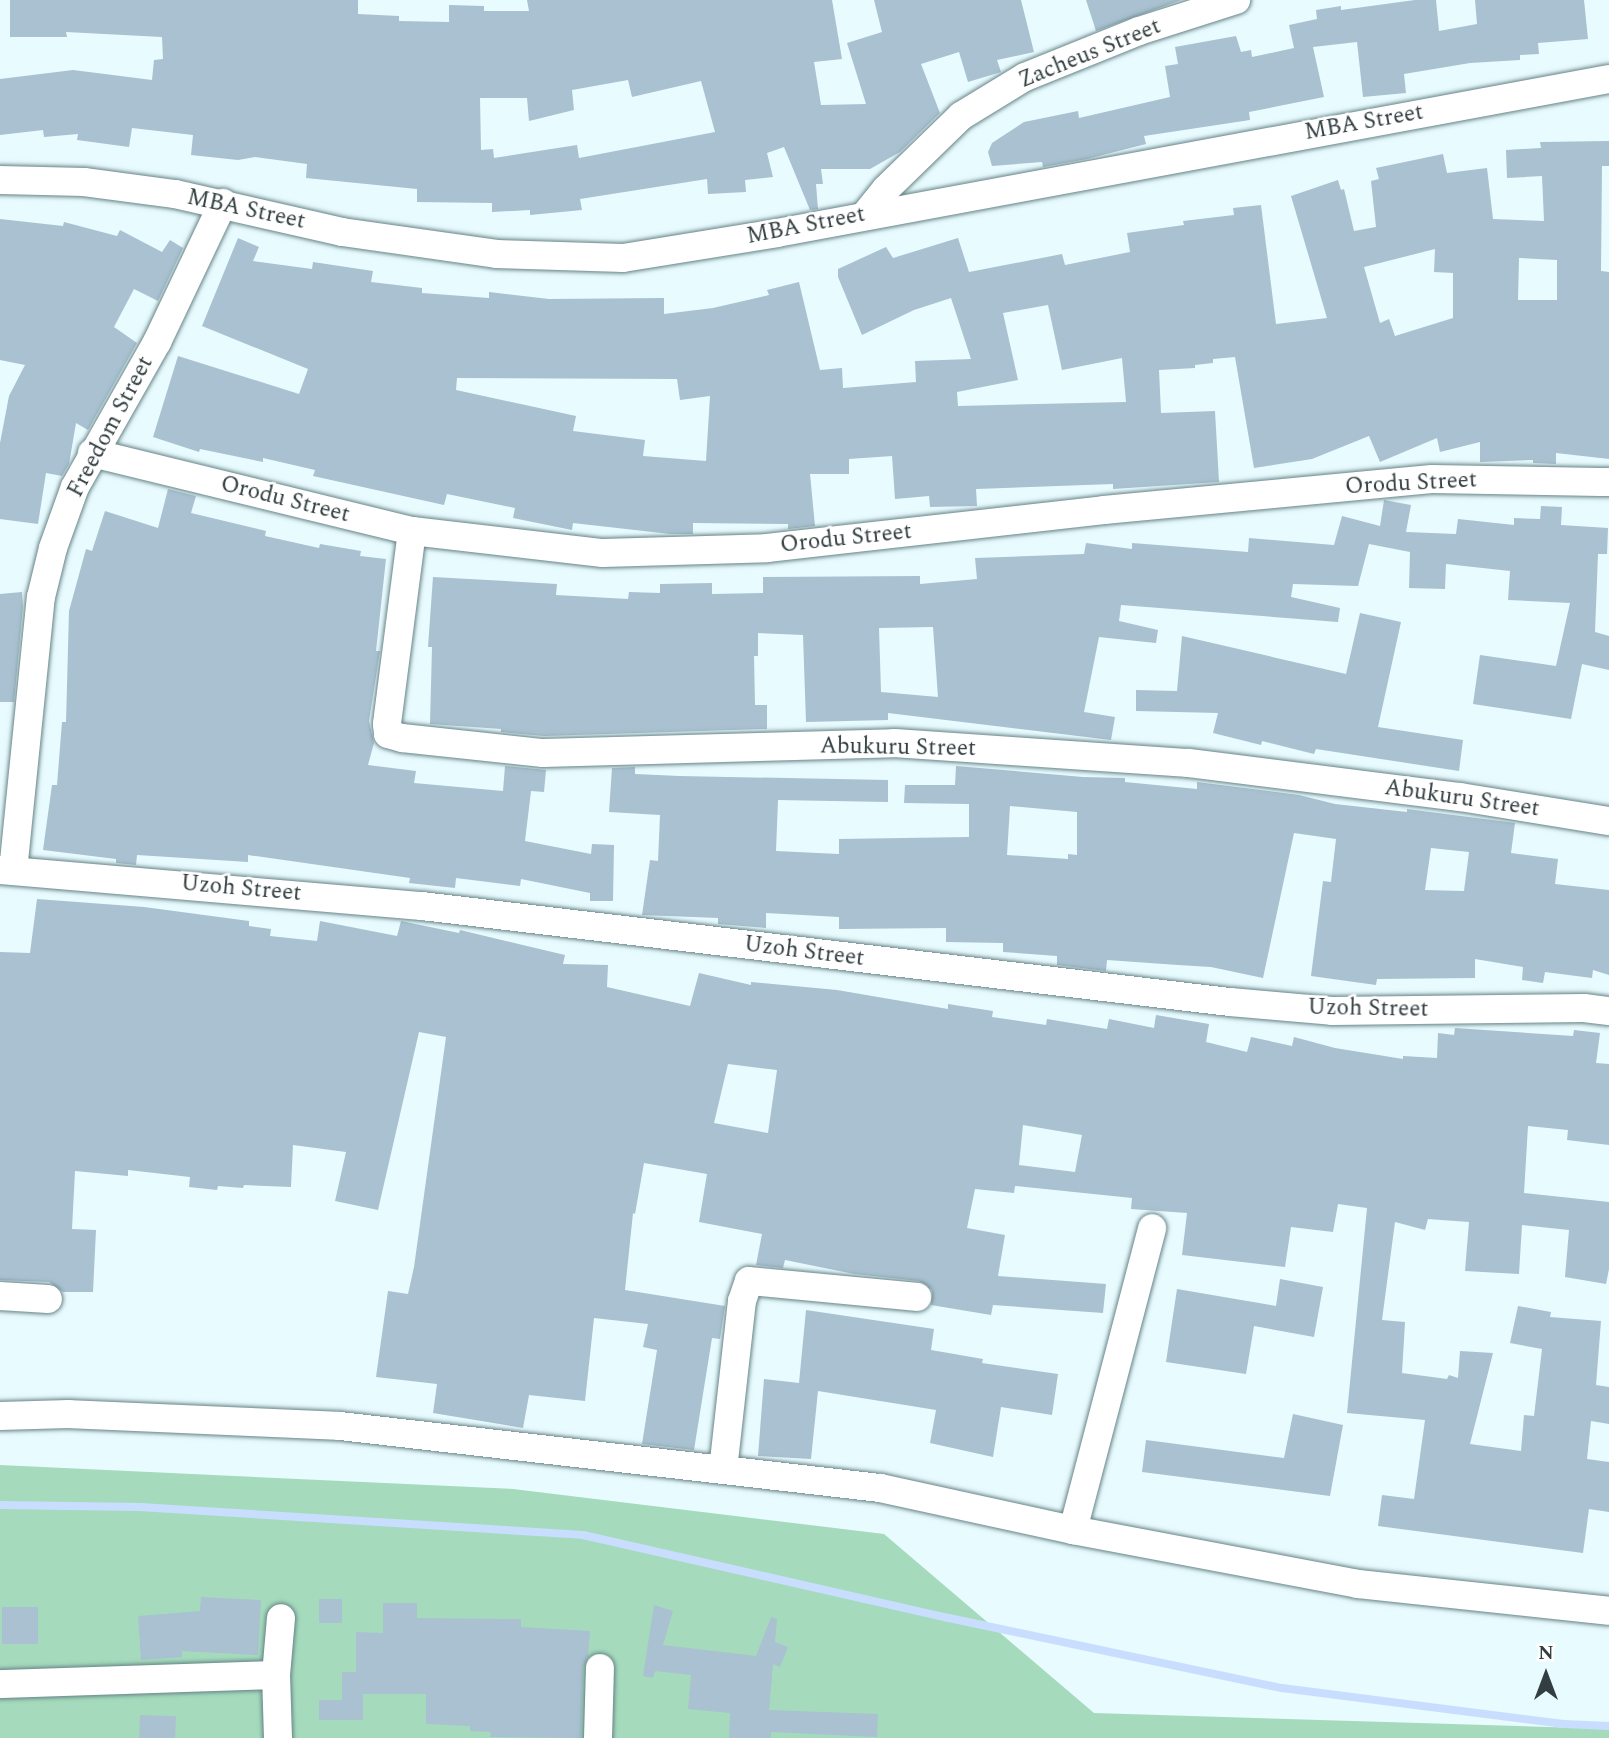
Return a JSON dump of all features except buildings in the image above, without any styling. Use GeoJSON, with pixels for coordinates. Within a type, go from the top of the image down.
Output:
{"type":"FeatureCollection","features":[{"type":"Feature","properties":{"kind":"street","name":"Zacheus Street"},"geometry":{"type":"LineString","coordinates":[[865,215],[886,189],[961,117],[1025,77],[1139,31],[1236,0]]}},
{"type":"Feature","properties":{"kind":"street","name":"MBA Street"},"geometry":{"type":"LineString","coordinates":[[0,180],[84,182],[223,203],[342,232],[483,253],[623,258],[777,233],[1609,79]]}},
{"type":"Feature","properties":{"kind":"street","name":"Freedom Street"},"geometry":{"type":"LineString","coordinates":[[7,871],[41,597],[53,548],[75,487],[157,342],[223,203]]}},
{"type":"Feature","properties":{"kind":"street","name":"Orodu Street"},"geometry":{"type":"LineString","coordinates":[[92,453],[412,531],[603,553],[766,548],[1104,510],[1432,479],[1609,482]]}},
{"type":"Feature","properties":{"kind":"street","name":"Abukuru Street"},"geometry":{"type":"LineString","coordinates":[[412,531],[387,724],[388,734],[543,753],[894,743],[1189,763],[1460,797],[1609,821]]}},
{"type":"Feature","properties":{"kind":"street","name":"Uzoh Street"},"geometry":{"type":"LineString","coordinates":[[7,871],[422,906],[1230,1002],[1332,1011],[1584,1008],[1609,1011]]}},
{"type":"Feature","properties":{"kind":"street"},"geometry":{"type":"LineString","coordinates":[[1073,1530],[1152,1228]]}},
{"type":"Feature","properties":{"kind":"street"},"geometry":{"type":"LineString","coordinates":[[723,1470],[742,1301],[748,1281],[917,1297]]}},
{"type":"Feature","properties":{"kind":"street"},"geometry":{"type":"LineString","coordinates":[[0,1296],[48,1299]]}},
{"type":"Feature","properties":{"kind":"street"},"geometry":{"type":"LineString","coordinates":[[0,1416],[69,1414],[340,1426],[880,1488],[1073,1530],[1358,1584],[1609,1611]]}},
{"type":"Feature","properties":{"kind":"street"},"geometry":{"type":"LineString","coordinates":[[278,1738],[276,1675],[281,1618]]}},
{"type":"Feature","properties":{"kind":"street"},"geometry":{"type":"LineString","coordinates":[[598,1738],[600,1668]]}},
{"type":"Feature","properties":{"kind":"street"},"geometry":{"type":"LineString","coordinates":[[0,1684],[276,1675]]}},
{"type":"Feature","properties":{"kind":"green space"},"geometry":{"type":"Polygon","coordinates":[[[0,1465],[513,1489],[884,1534],[1094,1713],[1579,1728],[1609,1722],[1609,1738],[0,1738],[0,1465]]]}},
{"type":"Feature","properties":{"kind":"waterway"},"geometry":{"type":"LineString","coordinates":[[0,1505],[140,1507],[583,1535],[949,1618],[1282,1688],[1564,1724],[1609,1726]]}}]}
